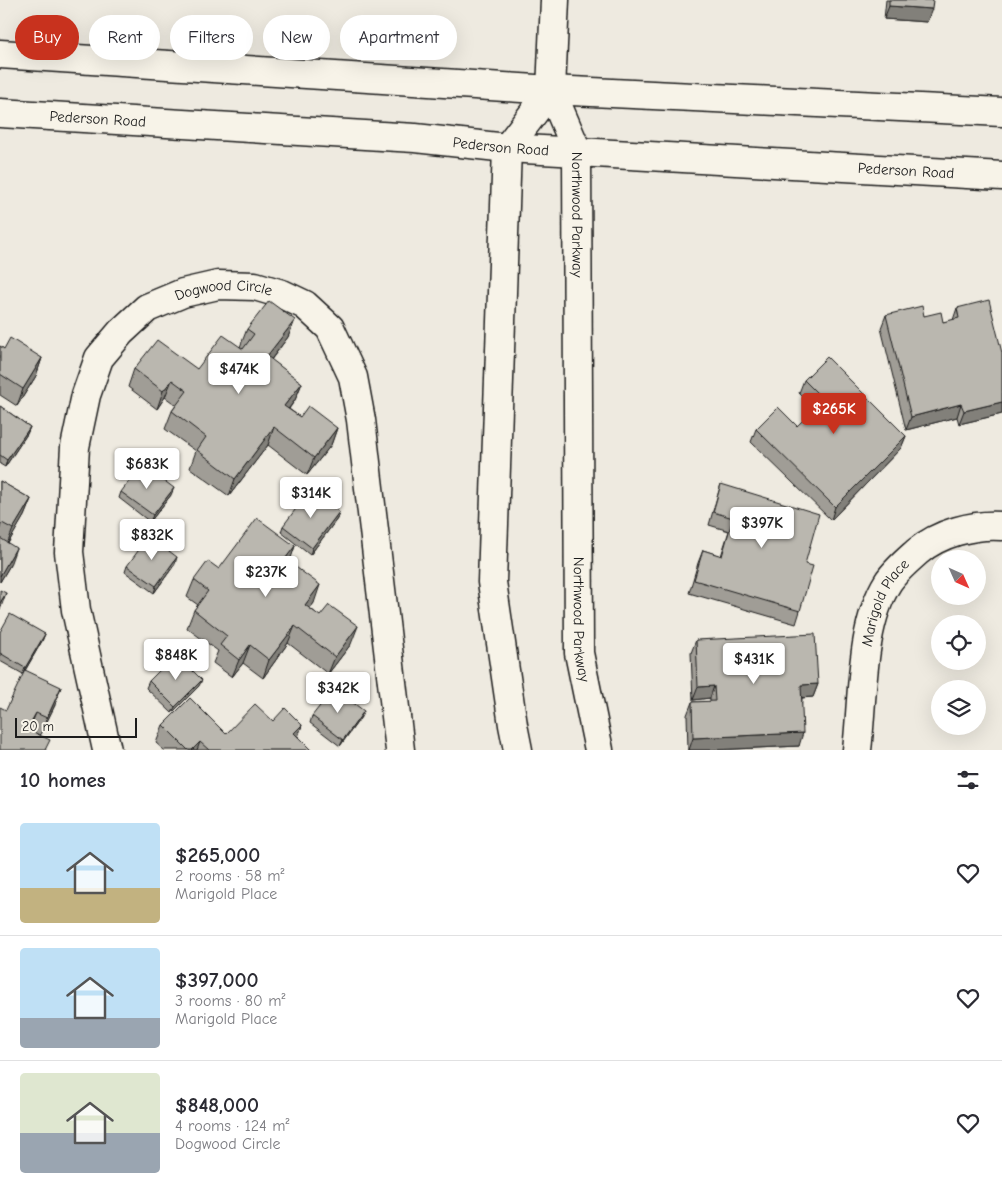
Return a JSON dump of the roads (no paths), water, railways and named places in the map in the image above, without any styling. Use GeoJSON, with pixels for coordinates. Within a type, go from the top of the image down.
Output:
{"type":"FeatureCollection","features":[{"type":"Feature","properties":{"kind":"street"},"geometry":{"type":"LineString","coordinates":[[518,750],[492,582],[507,148],[551,90],[555,0]]}},
{"type":"Feature","properties":{"kind":"street"},"geometry":{"type":"LineString","coordinates":[[0,54],[551,90],[1002,112]]}},
{"type":"Feature","properties":{"kind":"street","name":"Northwood Parkway"},"geometry":{"type":"LineString","coordinates":[[551,90],[577,151],[580,652],[599,750]]}},
{"type":"Feature","properties":{"kind":"street","name":"Pederson Road"},"geometry":{"type":"LineString","coordinates":[[0,113],[415,138],[507,148],[1002,176]]}},
{"type":"Feature","properties":{"kind":"street","name":"Dogwood Circle"},"geometry":{"type":"LineString","coordinates":[[107,750],[76,610],[69,552],[75,447],[86,395],[99,358],[121,332],[147,308],[183,292],[218,285],[255,286],[282,294],[305,305],[330,328],[353,377],[361,420],[400,750]]}},
{"type":"Feature","properties":{"kind":"street","name":"Marigold Place"},"geometry":{"type":"LineString","coordinates":[[857,750],[866,650],[874,613],[888,582],[906,561],[930,541],[949,533],[993,525],[1002,526]]}}]}
